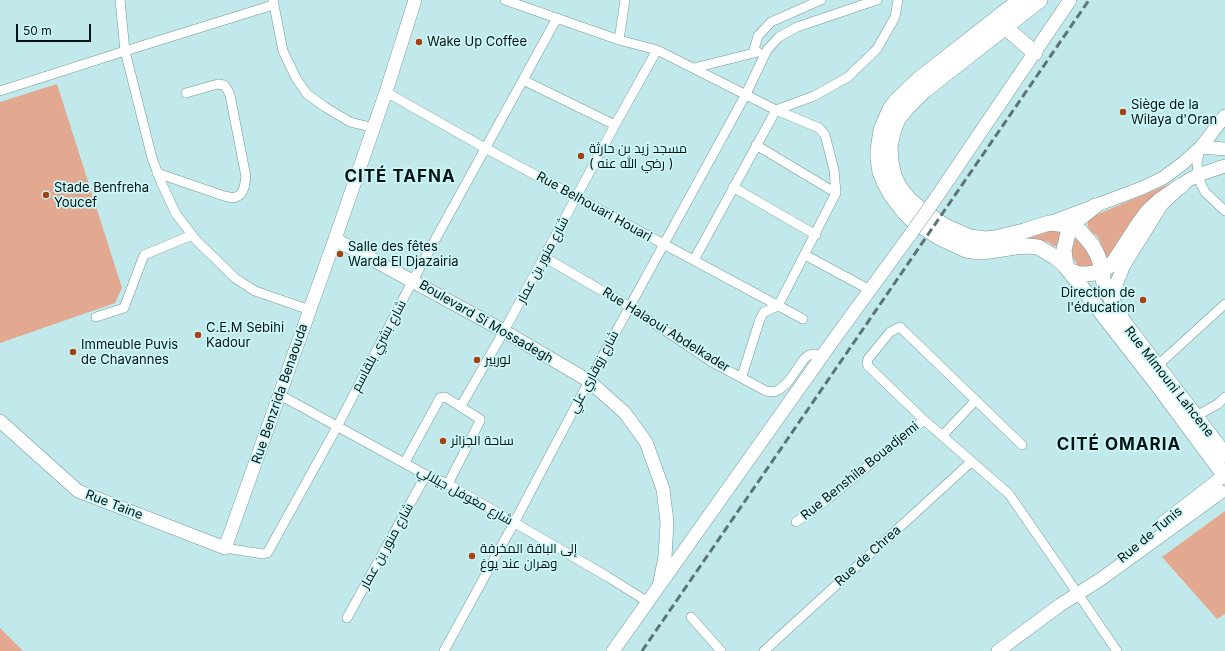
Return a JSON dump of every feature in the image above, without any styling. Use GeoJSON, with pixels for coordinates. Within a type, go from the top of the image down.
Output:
{"type":"FeatureCollection","features":[{"type":"Feature","properties":{"kind":"main road"},"geometry":{"type":"LineString","coordinates":[[335,239],[374,128],[415,0]]}},
{"type":"Feature","properties":{"kind":"main road"},"geometry":{"type":"LineString","coordinates":[[1020,0],[919,79],[896,101],[885,118],[878,150],[880,172],[891,195],[912,220],[940,238],[966,250],[990,252],[1027,246],[1038,247],[1055,256],[1071,271],[1079,274],[1101,272],[1116,260],[1139,223],[1148,211],[1159,201],[1198,175],[1225,166]]}},
{"type":"Feature","properties":{"kind":"main road"},"geometry":{"type":"LineString","coordinates":[[1040,0],[924,91],[913,101],[898,119],[890,146],[894,176],[900,188],[908,198],[945,226],[970,237],[982,239],[995,238],[1050,223],[1142,188],[1163,178],[1182,164],[1201,147],[1225,116]]}},
{"type":"Feature","properties":{"kind":"main road"},"geometry":{"type":"LineString","coordinates":[[613,651],[936,198],[1070,0]]}},
{"type":"Feature","properties":{"kind":"main road"},"geometry":{"type":"LineString","coordinates":[[1005,27],[1034,53]]}},
{"type":"Feature","properties":{"kind":"main road"},"geometry":{"type":"LineString","coordinates":[[1201,147],[1225,149]]}},
{"type":"Feature","properties":{"kind":"main road"},"geometry":{"type":"LineString","coordinates":[[1112,303],[1119,277],[1129,256],[1162,204],[1182,185]]}},
{"type":"Feature","properties":{"kind":"main road"},"geometry":{"type":"LineString","coordinates":[[1066,267],[1064,250],[1067,237],[1072,226],[1078,219],[1095,206]]}},
{"type":"Feature","properties":{"kind":"main road"},"geometry":{"type":"LineString","coordinates":[[1050,223],[1062,223],[1072,226]]}},
{"type":"Feature","properties":{"kind":"main road","name":"Rue Mimouni Lahcene"},"geometry":{"type":"LineString","coordinates":[[1072,226],[1092,245],[1100,262],[1104,284],[1112,303],[1123,321],[1196,416],[1218,438],[1225,455]]}},
{"type":"Feature","properties":{"kind":"main road","name":"Boulevard Si Mossadegh"},"geometry":{"type":"LineString","coordinates":[[335,239],[413,280],[589,381],[625,413],[646,442],[663,489],[667,522],[665,557],[659,586]]}},
{"type":"Feature","properties":{"kind":"main road","name":"Rue Benzrida Benaouda"},"geometry":{"type":"LineString","coordinates":[[225,548],[335,239]]}},
{"type":"Feature","properties":{"kind":"main road","name":"Rue Mimouni Lahcene"},"geometry":{"type":"LineString","coordinates":[[1066,267],[1156,383],[1225,476]]}},
{"type":"Feature","properties":{"kind":"main road","name":"Rue Taine"},"geometry":{"type":"LineString","coordinates":[[0,421],[78,492],[225,548]]}},
{"type":"Feature","properties":{"kind":"main road","name":"Rue de Tunis"},"geometry":{"type":"LineString","coordinates":[[1101,579],[1135,544],[1225,476]]}},
{"type":"Feature","properties":{"kind":"main road","name":"Rue de Tunis"},"geometry":{"type":"LineString","coordinates":[[1101,579],[1221,492]]}},
{"type":"Feature","properties":{"kind":"main road"},"geometry":{"type":"LineString","coordinates":[[998,651],[1060,606],[1101,579]]}},
{"type":"Feature","properties":{"kind":"street"},"geometry":{"type":"LineString","coordinates":[[120,0],[125,51],[152,158],[157,173],[176,214],[192,235],[236,278],[255,291],[310,310]]}},
{"type":"Feature","properties":{"kind":"street"},"geometry":{"type":"LineString","coordinates":[[505,0],[619,40],[657,50],[776,110],[819,128],[825,135],[834,170],[836,192],[816,235],[778,306],[764,312],[760,319],[742,376]]}},
{"type":"Feature","properties":{"kind":"street"},"geometry":{"type":"LineString","coordinates":[[619,40],[625,0]]}},
{"type":"Feature","properties":{"kind":"street"},"geometry":{"type":"LineString","coordinates":[[753,53],[758,36],[771,22],[821,0]]}},
{"type":"Feature","properties":{"kind":"street"},"geometry":{"type":"LineString","coordinates":[[694,68],[767,50],[779,37],[797,27],[866,2],[877,0]]}},
{"type":"Feature","properties":{"kind":"street"},"geometry":{"type":"LineString","coordinates":[[694,260],[776,110],[814,96],[848,76],[877,49],[895,17],[898,0]]}},
{"type":"Feature","properties":{"kind":"street"},"geometry":{"type":"LineString","coordinates":[[0,91],[273,3],[282,51],[296,78],[307,94],[350,122],[374,128]]}},
{"type":"Feature","properties":{"kind":"street","name":"شارع بشري بلقاسم"},"geometry":{"type":"LineString","coordinates":[[225,548],[263,554],[270,550],[337,427],[413,280],[557,18]]}},
{"type":"Feature","properties":{"kind":"street","name":"شارع منور بن عمار"},"geometry":{"type":"LineString","coordinates":[[461,406],[504,331],[657,50]]}},
{"type":"Feature","properties":{"kind":"street","name":"شارع زوقاري علي"},"geometry":{"type":"LineString","coordinates":[[444,651],[589,381],[746,94],[767,50]]}},
{"type":"Feature","properties":{"kind":"street"},"geometry":{"type":"LineString","coordinates":[[523,80],[615,125]]}},
{"type":"Feature","properties":{"kind":"street"},"geometry":{"type":"LineString","coordinates":[[157,173],[234,198],[240,195],[244,188],[246,177],[230,95],[227,89],[224,85],[218,84],[186,93]]}},
{"type":"Feature","properties":{"kind":"street","name":"Rue Belhouari Houari"},"geometry":{"type":"LineString","coordinates":[[386,92],[663,245],[694,260],[803,319]]}},
{"type":"Feature","properties":{"kind":"street"},"geometry":{"type":"LineString","coordinates":[[756,145],[836,192]]}},
{"type":"Feature","properties":{"kind":"street"},"geometry":{"type":"LineString","coordinates":[[1201,147],[1197,163],[1198,175],[1201,184],[1206,192],[1225,211]]}},
{"type":"Feature","properties":{"kind":"street"},"geometry":{"type":"LineString","coordinates":[[733,187],[816,235]]}},
{"type":"Feature","properties":{"kind":"street"},"geometry":{"type":"LineString","coordinates":[[96,317],[124,308],[144,255],[192,235]]}},
{"type":"Feature","properties":{"kind":"street"},"geometry":{"type":"LineString","coordinates":[[805,255],[870,290]]}},
{"type":"Feature","properties":{"kind":"street","name":"Rue Halaoui Abdelkader"},"geometry":{"type":"LineString","coordinates":[[544,257],[630,307],[712,362],[742,376],[766,391],[774,392],[780,389],[788,382],[804,359],[809,355],[815,354],[822,356]]}},
{"type":"Feature","properties":{"kind":"street"},"geometry":{"type":"LineString","coordinates":[[1157,366],[1225,304]]}},
{"type":"Feature","properties":{"kind":"street"},"geometry":{"type":"LineString","coordinates":[[1022,444],[900,327],[890,332],[868,359],[868,366],[924,420],[1009,494],[1117,651]]}},
{"type":"Feature","properties":{"kind":"street","name":"شارع مغوفل جيلالي"},"geometry":{"type":"LineString","coordinates":[[280,395],[337,427],[405,462],[426,475],[448,484],[608,577],[648,602]]}},
{"type":"Feature","properties":{"kind":"street"},"geometry":{"type":"LineString","coordinates":[[405,462],[440,398],[445,397],[478,417],[480,421],[448,484]]}},
{"type":"Feature","properties":{"kind":"street"},"geometry":{"type":"LineString","coordinates":[[1196,416],[1218,404],[1225,397]]}},
{"type":"Feature","properties":{"kind":"street"},"geometry":{"type":"LineString","coordinates":[[943,435],[976,400]]}},
{"type":"Feature","properties":{"kind":"street","name":"Rue Benshila Bouadjemi"},"geometry":{"type":"LineString","coordinates":[[796,522],[824,502],[924,420]]}},
{"type":"Feature","properties":{"kind":"street","name":"Rue de Chrea"},"geometry":{"type":"LineString","coordinates":[[764,651],[971,462]]}},
{"type":"Feature","properties":{"kind":"street","name":"شارع منور بن عمار"},"geometry":{"type":"LineString","coordinates":[[347,618],[426,475]]}},
{"type":"Feature","properties":{"kind":"street"},"geometry":{"type":"LineString","coordinates":[[691,617],[722,651]]}},
{"type":"Feature","properties":{"kind":"shaded area","name":"Stade Benfreha Youcef"},"geometry":{"type":"Polygon","coordinates":[[[57,84],[122,288],[115,303],[0,343],[0,102],[57,84]]]}},
{"type":"Feature","properties":{"kind":"shaded area"},"geometry":{"type":"Polygon","coordinates":[[[1194,169],[1194,172],[1110,258],[1106,257],[1099,239],[1088,227],[1088,221],[1091,217],[1176,181],[1194,169]]]}},
{"type":"Feature","properties":{"kind":"shaded area"},"geometry":{"type":"Polygon","coordinates":[[[1062,229],[1059,246],[1054,246],[1048,242],[1030,238],[1013,241],[1037,230],[1062,229]]]}},
{"type":"Feature","properties":{"kind":"shaded area"},"geometry":{"type":"Polygon","coordinates":[[[1081,237],[1089,243],[1095,268],[1078,266],[1071,254],[1076,238],[1081,237]]]}},
{"type":"Feature","properties":{"kind":"shaded area"},"geometry":{"type":"Polygon","coordinates":[[[1225,511],[1225,614],[1217,619],[1162,557],[1225,511]]]}},
{"type":"Feature","properties":{"kind":"shaded area"},"geometry":{"type":"Polygon","coordinates":[[[0,628],[23,651],[0,651],[0,628]]]}},
{"type":"Feature","properties":{"kind":"railway"},"geometry":{"type":"LineString","coordinates":[[642,651],[1089,0]]}},
{"type":"Feature","properties":{"kind":"place","name":"Wake Up Coffee"},"geometry":{"type":"Point","coordinates":[419,42]}},
{"type":"Feature","properties":{"kind":"place","name":"Siège de la Wilaya d'Oran"},"geometry":{"type":"Point","coordinates":[1123,112]}},
{"type":"Feature","properties":{"kind":"place","name":"مسجد زيد بن حارثة ( رضي الله عنه )"},"geometry":{"type":"Point","coordinates":[581,156]}},
{"type":"Feature","properties":{"kind":"place","name":"Stade Benfreha Youcef"},"geometry":{"type":"Point","coordinates":[46,195]}},
{"type":"Feature","properties":{"kind":"place","name":"Salle des fêtes Warda El Djazairia"},"geometry":{"type":"Point","coordinates":[340,254]}},
{"type":"Feature","properties":{"kind":"place","name":"Direction de l'éducation"},"geometry":{"type":"Point","coordinates":[1143,300]}},
{"type":"Feature","properties":{"kind":"place","name":"C.E.M Sebihi Kadour"},"geometry":{"type":"Point","coordinates":[198,335]}},
{"type":"Feature","properties":{"kind":"place","name":"Immeuble Puvis de Chavannes"},"geometry":{"type":"Point","coordinates":[73,352]}},
{"type":"Feature","properties":{"kind":"place","name":"لوربير"},"geometry":{"type":"Point","coordinates":[477,360]}},
{"type":"Feature","properties":{"kind":"place","name":"ساحة الجزائر"},"geometry":{"type":"Point","coordinates":[443,441]}},
{"type":"Feature","properties":{"kind":"place","name":"إلى الباقة المخرفة وهران عند يوغ"},"geometry":{"type":"Point","coordinates":[472,556]}},
{"type":"Feature","properties":{"kind":"district","name":"CITÉ TAFNA"},"geometry":{"type":"Point","coordinates":[400,177]}},
{"type":"Feature","properties":{"kind":"district","name":"CITÉ OMARIA"},"geometry":{"type":"Point","coordinates":[1119,445]}}]}
